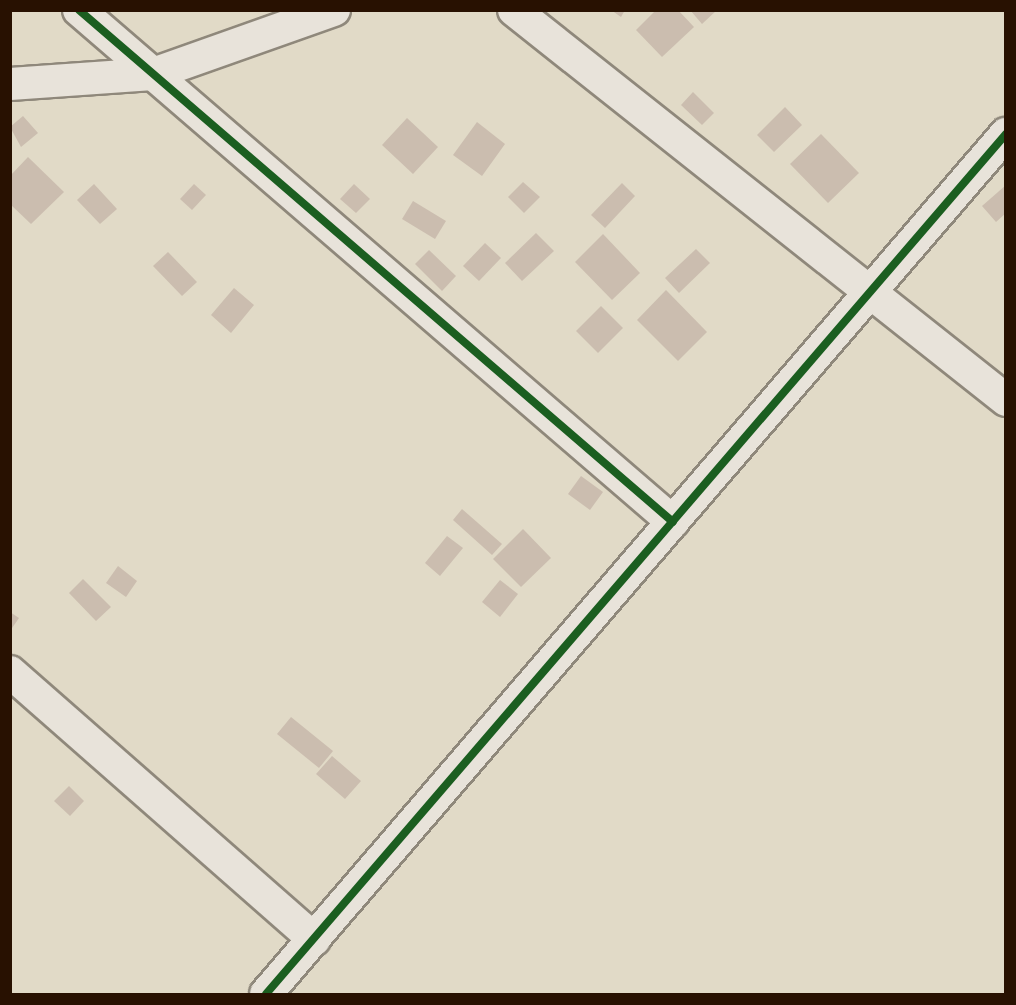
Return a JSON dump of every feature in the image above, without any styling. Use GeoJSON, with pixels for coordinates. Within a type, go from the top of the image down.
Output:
{"type":"FeatureCollection","features":[{"type":"Feature","properties":{"kind":"street"},"geometry":{"type":"LineString","coordinates":[[79,10],[673,522]]}},
{"type":"Feature","properties":{"kind":"street"},"geometry":{"type":"LineString","coordinates":[[10,84],[153,74],[334,10]]}},
{"type":"Feature","properties":{"kind":"street"},"geometry":{"type":"LineString","coordinates":[[514,10],[1005,400]]}},
{"type":"Feature","properties":{"kind":"street"},"geometry":{"type":"LineString","coordinates":[[266,994],[673,522],[865,291],[1005,134]]}},
{"type":"Feature","properties":{"kind":"street"},"geometry":{"type":"LineString","coordinates":[[10,672],[314,939]]}},
{"type":"Feature","properties":{"kind":"building"},"geometry":{"type":"Polygon","coordinates":[[[611,10],[625,10],[621,17],[611,10]]]}},
{"type":"Feature","properties":{"kind":"building"},"geometry":{"type":"Polygon","coordinates":[[[656,10],[678,10],[694,27],[662,57],[636,30],[656,10]]]}},
{"type":"Feature","properties":{"kind":"building"},"geometry":{"type":"Polygon","coordinates":[[[690,10],[717,10],[702,24],[690,10]]]}},
{"type":"Feature","properties":{"kind":"building"},"geometry":{"type":"Polygon","coordinates":[[[693,92],[714,113],[702,125],[681,105],[693,92]]]}},
{"type":"Feature","properties":{"kind":"building"},"geometry":{"type":"Polygon","coordinates":[[[785,107],[802,125],[774,152],[757,135],[785,107]]]}},
{"type":"Feature","properties":{"kind":"building"},"geometry":{"type":"Polygon","coordinates":[[[23,116],[38,133],[21,147],[10,127],[23,116]]]}},
{"type":"Feature","properties":{"kind":"building"},"geometry":{"type":"Polygon","coordinates":[[[407,118],[438,147],[413,174],[382,145],[407,118]]]}},
{"type":"Feature","properties":{"kind":"building"},"geometry":{"type":"Polygon","coordinates":[[[477,122],[505,144],[482,176],[453,155],[477,122]]]}},
{"type":"Feature","properties":{"kind":"building"},"geometry":{"type":"Polygon","coordinates":[[[821,134],[859,173],[828,203],[790,164],[821,134]]]}},
{"type":"Feature","properties":{"kind":"building"},"geometry":{"type":"Polygon","coordinates":[[[28,157],[64,192],[31,224],[10,204],[10,176],[28,157]]]}},
{"type":"Feature","properties":{"kind":"building"},"geometry":{"type":"Polygon","coordinates":[[[523,182],[540,197],[524,213],[508,197],[523,182]]]}},
{"type":"Feature","properties":{"kind":"building"},"geometry":{"type":"Polygon","coordinates":[[[622,183],[635,196],[605,228],[591,215],[622,183]]]}},
{"type":"Feature","properties":{"kind":"building"},"geometry":{"type":"Polygon","coordinates":[[[94,184],[117,209],[100,224],[77,200],[94,184]]]}},
{"type":"Feature","properties":{"kind":"building"},"geometry":{"type":"Polygon","coordinates":[[[194,184],[206,195],[192,210],[180,199],[194,184]]]}},
{"type":"Feature","properties":{"kind":"building"},"geometry":{"type":"Polygon","coordinates":[[[354,184],[370,199],[356,213],[340,199],[354,184]]]}},
{"type":"Feature","properties":{"kind":"building"},"geometry":{"type":"Polygon","coordinates":[[[1006,185],[1006,213],[996,222],[982,206],[1006,185]]]}},
{"type":"Feature","properties":{"kind":"building"},"geometry":{"type":"Polygon","coordinates":[[[413,201],[446,221],[435,239],[402,219],[413,201]]]}},
{"type":"Feature","properties":{"kind":"building"},"geometry":{"type":"Polygon","coordinates":[[[536,233],[554,251],[522,281],[505,263],[536,233]]]}},
{"type":"Feature","properties":{"kind":"building"},"geometry":{"type":"Polygon","coordinates":[[[603,234],[640,273],[612,300],[575,262],[603,234]]]}},
{"type":"Feature","properties":{"kind":"building"},"geometry":{"type":"Polygon","coordinates":[[[485,243],[501,258],[479,281],[463,266],[485,243]]]}},
{"type":"Feature","properties":{"kind":"building"},"geometry":{"type":"Polygon","coordinates":[[[696,249],[710,263],[679,293],[665,278],[696,249]]]}},
{"type":"Feature","properties":{"kind":"building"},"geometry":{"type":"Polygon","coordinates":[[[429,250],[456,276],[442,291],[415,264],[429,250]]]}},
{"type":"Feature","properties":{"kind":"building"},"geometry":{"type":"Polygon","coordinates":[[[168,252],[197,282],[182,296],[153,266],[168,252]]]}},
{"type":"Feature","properties":{"kind":"building"},"geometry":{"type":"Polygon","coordinates":[[[234,288],[254,305],[231,333],[211,315],[234,288]]]}},
{"type":"Feature","properties":{"kind":"building"},"geometry":{"type":"Polygon","coordinates":[[[666,290],[707,332],[678,361],[637,320],[666,290]]]}},
{"type":"Feature","properties":{"kind":"building"},"geometry":{"type":"Polygon","coordinates":[[[601,306],[623,328],[598,353],[576,331],[601,306]]]}},
{"type":"Feature","properties":{"kind":"building"},"geometry":{"type":"Polygon","coordinates":[[[581,476],[603,492],[590,510],[568,494],[581,476]]]}},
{"type":"Feature","properties":{"kind":"building"},"geometry":{"type":"Polygon","coordinates":[[[462,509],[502,544],[492,555],[453,520],[462,509]]]}},
{"type":"Feature","properties":{"kind":"building"},"geometry":{"type":"Polygon","coordinates":[[[523,529],[551,558],[521,587],[493,559],[523,529]]]}},
{"type":"Feature","properties":{"kind":"building"},"geometry":{"type":"Polygon","coordinates":[[[447,536],[463,548],[440,576],[425,563],[447,536]]]}},
{"type":"Feature","properties":{"kind":"building"},"geometry":{"type":"Polygon","coordinates":[[[118,566],[137,581],[126,597],[106,583],[118,566]]]}},
{"type":"Feature","properties":{"kind":"building"},"geometry":{"type":"Polygon","coordinates":[[[83,579],[111,607],[96,621],[69,593],[83,579]]]}},
{"type":"Feature","properties":{"kind":"building"},"geometry":{"type":"Polygon","coordinates":[[[500,580],[518,594],[500,617],[482,602],[500,580]]]}},
{"type":"Feature","properties":{"kind":"building"},"geometry":{"type":"Polygon","coordinates":[[[10,612],[19,618],[10,631],[10,612]]]}},
{"type":"Feature","properties":{"kind":"building"},"geometry":{"type":"Polygon","coordinates":[[[291,717],[333,751],[319,768],[277,734],[291,717]]]}},
{"type":"Feature","properties":{"kind":"building"},"geometry":{"type":"Polygon","coordinates":[[[332,756],[361,781],[345,799],[316,774],[332,756]]]}},
{"type":"Feature","properties":{"kind":"building"},"geometry":{"type":"Polygon","coordinates":[[[69,786],[84,801],[70,816],[54,801],[69,786]]]}},
{"type":"Feature","properties":{"kind":"cycle path"},"geometry":{"type":"LineString","coordinates":[[79,10],[673,522]]}},
{"type":"Feature","properties":{"kind":"cycle path"},"geometry":{"type":"LineString","coordinates":[[266,994],[1006,134]]}}]}
